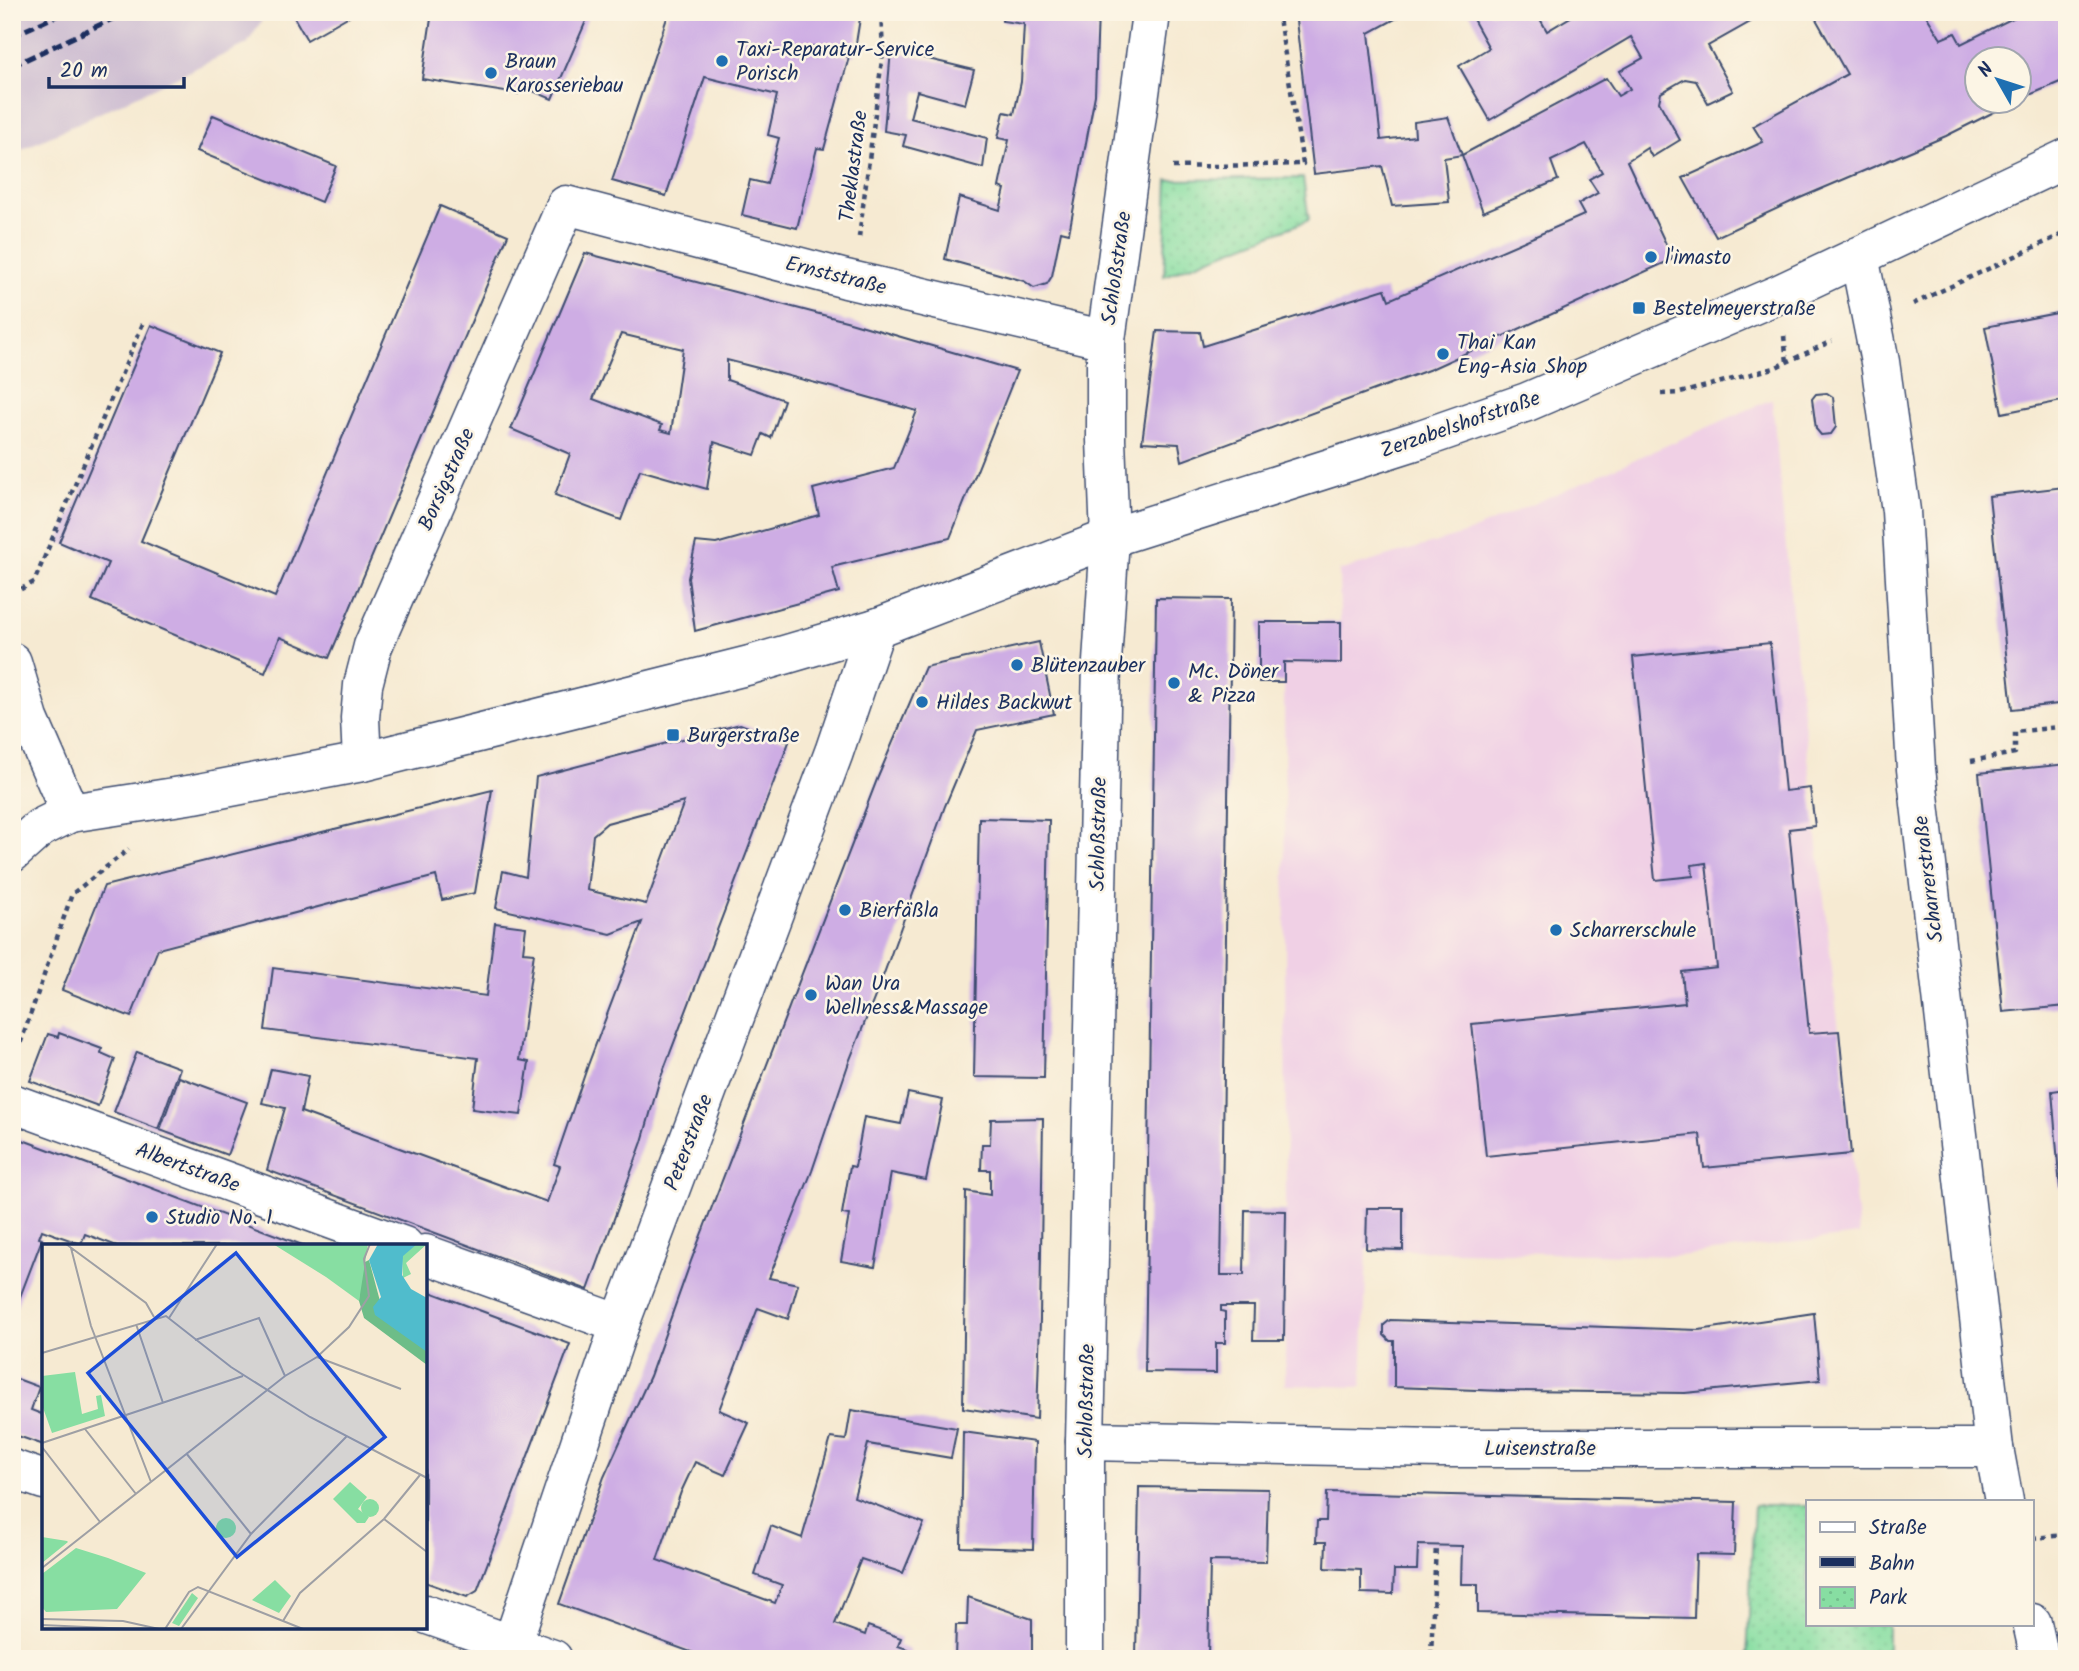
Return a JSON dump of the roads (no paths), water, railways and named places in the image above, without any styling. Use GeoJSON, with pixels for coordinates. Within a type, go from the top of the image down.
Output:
{"type":"FeatureCollection","features":[{"type":"Feature","properties":{"kind":"street","name":"Schloßstraße"},"geometry":{"type":"LineString","coordinates":[[1086,1659],[1085,1441],[1102,662],[1110,538],[1106,340],[1130,167],[1157,15]]}},
{"type":"Feature","properties":{"kind":"street","name":"Zerzabelshofstraße"},"geometry":{"type":"LineString","coordinates":[[1110,538],[1418,440],[1527,402],[1859,256],[2067,158]]}},
{"type":"Feature","properties":{"kind":"street","name":"Ernststraße"},"geometry":{"type":"LineString","coordinates":[[566,205],[846,279],[1106,340]]}},
{"type":"Feature","properties":{"kind":"street","name":"Borsigstraße"},"geometry":{"type":"LineString","coordinates":[[362,762],[360,718],[363,685],[373,646],[566,205]]}},
{"type":"Feature","properties":{"kind":"street","name":"Scharrerstraße"},"geometry":{"type":"LineString","coordinates":[[1859,256],[1880,362],[1901,511],[1916,769],[1994,1448],[2004,1500]]}},
{"type":"Feature","properties":{"kind":"street"},"geometry":{"type":"LineString","coordinates":[[12,853],[40,828],[70,813],[194,794],[362,762],[750,665],[876,628],[1110,538]]}},
{"type":"Feature","properties":{"kind":"street","name":"Peterstraße"},"geometry":{"type":"LineString","coordinates":[[510,1652],[620,1324],[834,752],[876,628]]}},
{"type":"Feature","properties":{"kind":"street"},"geometry":{"type":"LineString","coordinates":[[12,662],[29,719],[70,813]]}},
{"type":"Feature","properties":{"kind":"street","name":"Albertstraße"},"geometry":{"type":"LineString","coordinates":[[12,1103],[399,1244]]}},
{"type":"Feature","properties":{"kind":"street"},"geometry":{"type":"LineString","coordinates":[[427,1255],[620,1324]]}},
{"type":"Feature","properties":{"kind":"street","name":"Luisenstraße"},"geometry":{"type":"LineString","coordinates":[[1085,1441],[1441,1448],[1994,1448]]}},
{"type":"Feature","properties":{"kind":"street"},"geometry":{"type":"LineString","coordinates":[[12,1469],[42,1479]]}},
{"type":"Feature","properties":{"kind":"street"},"geometry":{"type":"LineString","coordinates":[[427,1615],[510,1652],[553,1659]]}},
{"type":"Feature","properties":{"kind":"street"},"geometry":{"type":"LineString","coordinates":[[2033,1626],[2040,1659]]}},
{"type":"Feature","properties":{"kind":"railway"},"geometry":{"type":"LineString","coordinates":[[12,36],[65,12]]}},
{"type":"Feature","properties":{"kind":"railway"},"geometry":{"type":"LineString","coordinates":[[12,66],[127,12]]}},
{"type":"Feature","properties":{"kind":"place","name":"Taxi-Reparatur-Service Porisch"},"geometry":{"type":"Point","coordinates":[722,61]}},
{"type":"Feature","properties":{"kind":"place","name":"Braun Karosseriebau"},"geometry":{"type":"Point","coordinates":[491,73]}},
{"type":"Feature","properties":{"kind":"place","name":"l'imasto"},"geometry":{"type":"Point","coordinates":[1651,257]}},
{"type":"Feature","properties":{"kind":"place","name":"Bestelmeyerstraße"},"geometry":{"type":"Point","coordinates":[1639,308]}},
{"type":"Feature","properties":{"kind":"place","name":"Thai Kan Eng-Asia Shop"},"geometry":{"type":"Point","coordinates":[1443,354]}},
{"type":"Feature","properties":{"kind":"place","name":"Blütenzauber"},"geometry":{"type":"Point","coordinates":[1017,665]}},
{"type":"Feature","properties":{"kind":"place","name":"Mc. Döner & Pizza"},"geometry":{"type":"Point","coordinates":[1174,683]}},
{"type":"Feature","properties":{"kind":"place","name":"Hildes Backwut"},"geometry":{"type":"Point","coordinates":[922,702]}},
{"type":"Feature","properties":{"kind":"place","name":"Burgerstraße"},"geometry":{"type":"Point","coordinates":[673,735]}},
{"type":"Feature","properties":{"kind":"place","name":"Bierfäßla"},"geometry":{"type":"Point","coordinates":[845,910]}},
{"type":"Feature","properties":{"kind":"place","name":"Scharrerschule"},"geometry":{"type":"Point","coordinates":[1556,930]}},
{"type":"Feature","properties":{"kind":"place","name":"Wan Ura Wellness&Massage"},"geometry":{"type":"Point","coordinates":[811,995]}},
{"type":"Feature","properties":{"kind":"place","name":"Studio No. 1"},"geometry":{"type":"Point","coordinates":[152,1217]}}]}
